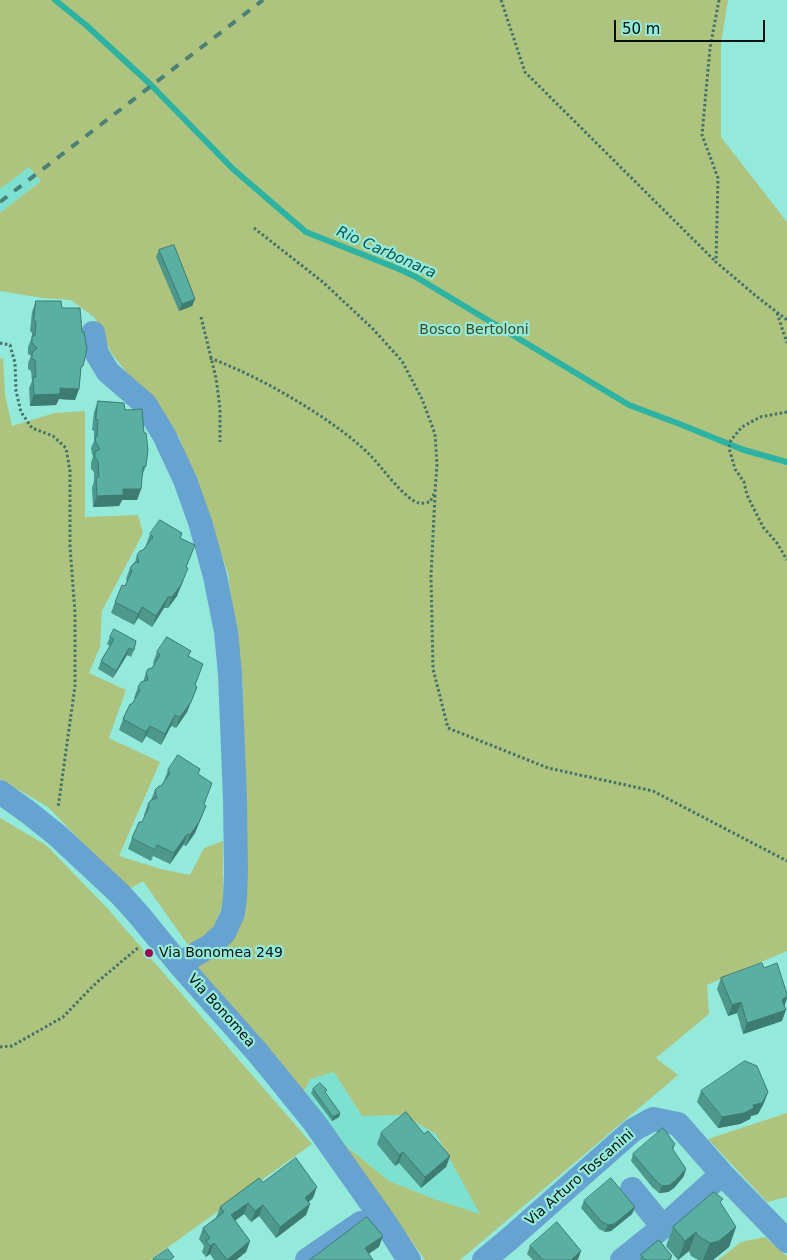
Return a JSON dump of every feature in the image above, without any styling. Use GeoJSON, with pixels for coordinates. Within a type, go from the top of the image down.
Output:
{"type":"FeatureCollection","features":[{"type":"Feature","properties":{"kind":"street"},"geometry":{"type":"LineString","coordinates":[[92,333],[97,354],[108,372],[145,404],[164,435],[185,480],[200,522],[215,576],[226,632],[230,674],[235,799],[236,873],[233,912],[224,933],[210,946],[179,964]]}},
{"type":"Feature","properties":{"kind":"street","name":"Via Bonomea"},"geometry":{"type":"LineString","coordinates":[[0,792],[58,836],[120,894],[139,915],[179,964],[258,1053],[314,1122],[377,1212],[406,1258]]}},
{"type":"Feature","properties":{"kind":"street","name":"Via Arturo Toscanini"},"geometry":{"type":"LineString","coordinates":[[484,1260],[633,1130],[653,1119],[678,1124],[722,1174],[787,1241]]}},
{"type":"Feature","properties":{"kind":"street"},"geometry":{"type":"LineString","coordinates":[[622,1260],[663,1227],[722,1174]]}},
{"type":"Feature","properties":{"kind":"street"},"geometry":{"type":"LineString","coordinates":[[632,1189],[663,1227]]}},
{"type":"Feature","properties":{"kind":"street"},"geometry":{"type":"LineString","coordinates":[[308,1260],[377,1212]]}},
{"type":"Feature","properties":{"kind":"path"},"geometry":{"type":"LineString","coordinates":[[501,0],[524,72],[716,262],[787,320]]}},
{"type":"Feature","properties":{"kind":"path"},"geometry":{"type":"LineString","coordinates":[[716,262],[718,178],[702,135],[710,48],[719,0]]}},
{"type":"Feature","properties":{"kind":"path"},"geometry":{"type":"LineString","coordinates":[[254,228],[324,283],[373,329],[402,361],[422,399],[435,434],[437,464],[431,576],[433,669],[448,728],[548,768],[652,791],[787,861]]}},
{"type":"Feature","properties":{"kind":"path"},"geometry":{"type":"LineString","coordinates":[[777,312],[787,343]]}},
{"type":"Feature","properties":{"kind":"path"},"geometry":{"type":"LineString","coordinates":[[200,317],[216,378],[220,408],[220,442]]}},
{"type":"Feature","properties":{"kind":"path"},"geometry":{"type":"LineString","coordinates":[[0,343],[10,345],[15,363],[16,391],[21,412],[32,428],[53,436],[66,448],[70,471],[70,547],[75,613],[75,686],[58,808],[58,836]]}},
{"type":"Feature","properties":{"kind":"path"},"geometry":{"type":"LineString","coordinates":[[210,358],[269,384],[342,431],[370,454],[408,498],[419,503],[430,502],[435,492]]}},
{"type":"Feature","properties":{"kind":"path"},"geometry":{"type":"LineString","coordinates":[[787,412],[760,417],[742,427],[731,440],[729,448],[735,469],[744,482],[747,495],[763,527],[778,544],[787,560]]}},
{"type":"Feature","properties":{"kind":"path"},"geometry":{"type":"LineString","coordinates":[[0,1048],[12,1046],[63,1017],[96,983],[155,934]]}},
{"type":"Feature","properties":{"kind":"shaded area"},"geometry":{"type":"Polygon","coordinates":[[[29,167],[41,181],[0,213],[0,189],[29,167]]]}},
{"type":"Feature","properties":{"kind":"shaded area"},"geometry":{"type":"Polygon","coordinates":[[[334,1072],[362,1116],[403,1115],[436,1134],[481,1215],[389,1181],[336,1138],[303,1093],[310,1079],[334,1072]]]}},
{"type":"Feature","properties":{"kind":"green space","name":"Bosco Bertoloni"},"geometry":{"type":"Polygon","coordinates":[[[0,0],[728,0],[721,43],[721,137],[787,222],[787,951],[707,985],[709,1014],[656,1058],[678,1075],[460,1260],[425,1260],[336,1138],[389,1181],[434,1199],[480,1214],[436,1134],[403,1115],[362,1116],[334,1072],[310,1079],[303,1093],[196,968],[245,896],[243,687],[228,573],[179,437],[111,353],[95,318],[71,300],[43,298],[0,291],[0,213],[41,181],[29,167],[0,189],[0,0]]]}},
{"type":"Feature","properties":{"kind":"green space"},"geometry":{"type":"Polygon","coordinates":[[[3,358],[5,395],[12,426],[55,413],[85,411],[85,517],[138,515],[143,533],[102,611],[100,647],[89,673],[126,690],[109,738],[160,762],[119,856],[161,869],[190,875],[204,848],[223,841],[223,903],[213,930],[188,945],[143,881],[128,890],[48,807],[0,779],[0,359],[3,358]]]}},
{"type":"Feature","properties":{"kind":"green space"},"geometry":{"type":"Polygon","coordinates":[[[0,818],[46,845],[107,908],[312,1144],[150,1260],[0,1260],[0,818]]]}},
{"type":"Feature","properties":{"kind":"green space"},"geometry":{"type":"Polygon","coordinates":[[[787,1113],[787,1197],[767,1202],[708,1139],[787,1113]]]}},
{"type":"Feature","properties":{"kind":"green space"},"geometry":{"type":"Polygon","coordinates":[[[765,1237],[787,1256],[787,1260],[718,1260],[741,1242],[765,1237]]]}},
{"type":"Feature","properties":{"kind":"building"},"geometry":{"type":"Polygon","coordinates":[[[174,245],[195,299],[182,304],[159,250],[174,245]]]}},
{"type":"Feature","properties":{"kind":"building"},"geometry":{"type":"Polygon","coordinates":[[[36,301],[61,301],[62,308],[80,308],[82,332],[84,332],[87,349],[83,366],[81,367],[79,389],[60,388],[60,394],[34,395],[33,377],[36,377],[35,360],[32,359],[32,353],[37,348],[32,343],[32,336],[35,336],[36,301]]]}},
{"type":"Feature","properties":{"kind":"building"},"geometry":{"type":"Polygon","coordinates":[[[98,401],[124,403],[125,410],[142,409],[148,450],[146,466],[143,467],[141,489],[123,489],[123,495],[97,496],[96,478],[99,477],[98,461],[95,458],[95,452],[100,449],[95,437],[97,437],[98,401]]]}},
{"type":"Feature","properties":{"kind":"building"},"geometry":{"type":"Polygon","coordinates":[[[160,520],[182,533],[180,538],[195,545],[181,585],[172,597],[168,597],[156,616],[142,607],[138,614],[115,602],[122,585],[125,586],[132,571],[130,568],[134,563],[139,562],[137,555],[153,537],[150,534],[160,520]]]}},
{"type":"Feature","properties":{"kind":"building"},"geometry":{"type":"Polygon","coordinates":[[[114,629],[136,641],[134,650],[129,648],[116,671],[101,661],[114,639],[110,637],[114,629]]]}},
{"type":"Feature","properties":{"kind":"building"},"geometry":{"type":"Polygon","coordinates":[[[167,637],[191,651],[188,656],[203,664],[191,702],[180,717],[175,715],[165,734],[150,726],[146,732],[123,719],[130,704],[132,704],[140,690],[138,687],[141,682],[148,680],[146,673],[148,669],[152,668],[160,655],[157,652],[167,637]]]}},
{"type":"Feature","properties":{"kind":"building"},"geometry":{"type":"Polygon","coordinates":[[[178,755],[200,769],[198,774],[212,783],[204,804],[206,806],[199,822],[190,835],[187,834],[174,853],[157,845],[155,850],[132,838],[139,822],[142,822],[149,807],[148,804],[151,800],[157,798],[155,790],[161,786],[170,773],[168,770],[178,755]]]}},
{"type":"Feature","properties":{"kind":"building"},"geometry":{"type":"Polygon","coordinates":[[[762,963],[764,968],[777,963],[787,994],[782,1000],[786,1010],[747,1023],[741,1002],[732,1005],[721,978],[762,963]]]}},
{"type":"Feature","properties":{"kind":"building"},"geometry":{"type":"Polygon","coordinates":[[[745,1061],[757,1066],[768,1092],[762,1103],[753,1105],[754,1108],[744,1113],[722,1117],[701,1091],[745,1061]]]}},
{"type":"Feature","properties":{"kind":"building"},"geometry":{"type":"Polygon","coordinates":[[[320,1083],[327,1090],[325,1092],[340,1113],[333,1117],[313,1089],[320,1083]]]}},
{"type":"Feature","properties":{"kind":"building"},"geometry":{"type":"Polygon","coordinates":[[[406,1112],[424,1134],[428,1131],[450,1156],[425,1177],[403,1152],[399,1155],[381,1133],[406,1112]]]}},
{"type":"Feature","properties":{"kind":"building"},"geometry":{"type":"Polygon","coordinates":[[[663,1128],[675,1144],[672,1148],[686,1169],[670,1185],[662,1186],[633,1154],[663,1128]]]}},
{"type":"Feature","properties":{"kind":"building"},"geometry":{"type":"Polygon","coordinates":[[[296,1158],[317,1187],[305,1198],[310,1204],[280,1227],[263,1205],[255,1211],[248,1203],[231,1215],[250,1241],[227,1260],[214,1243],[210,1246],[206,1241],[210,1238],[203,1228],[224,1212],[220,1207],[259,1178],[263,1182],[296,1158]]]}},
{"type":"Feature","properties":{"kind":"building"},"geometry":{"type":"Polygon","coordinates":[[[611,1178],[635,1207],[614,1224],[608,1225],[601,1221],[584,1201],[611,1178]]]}},
{"type":"Feature","properties":{"kind":"building"},"geometry":{"type":"Polygon","coordinates":[[[714,1192],[723,1199],[720,1202],[736,1227],[719,1241],[710,1243],[698,1236],[696,1232],[685,1241],[673,1227],[714,1192]]]}},
{"type":"Feature","properties":{"kind":"building"},"geometry":{"type":"Polygon","coordinates":[[[367,1217],[383,1236],[365,1248],[373,1260],[310,1260],[367,1217]]]}},
{"type":"Feature","properties":{"kind":"building"},"geometry":{"type":"Polygon","coordinates":[[[557,1222],[581,1251],[571,1260],[543,1260],[530,1246],[557,1222]]]}},
{"type":"Feature","properties":{"kind":"building"},"geometry":{"type":"Polygon","coordinates":[[[659,1240],[672,1256],[668,1260],[645,1260],[641,1255],[659,1240]]]}},
{"type":"Feature","properties":{"kind":"building"},"geometry":{"type":"Polygon","coordinates":[[[168,1249],[174,1257],[170,1260],[153,1260],[153,1259],[168,1249]]]}},
{"type":"Feature","properties":{"kind":"waterway","name":"Rio Carbonara"},"geometry":{"type":"LineString","coordinates":[[55,0],[86,25],[150,84],[233,169],[306,232],[416,277],[629,405],[744,450],[787,462]]}},
{"type":"Feature","properties":{"kind":"railway"},"geometry":{"type":"LineString","coordinates":[[0,202],[263,0]]}},
{"type":"Feature","properties":{"kind":"place","name":"Via Bonomea 249"},"geometry":{"type":"Point","coordinates":[149,953]}}]}
